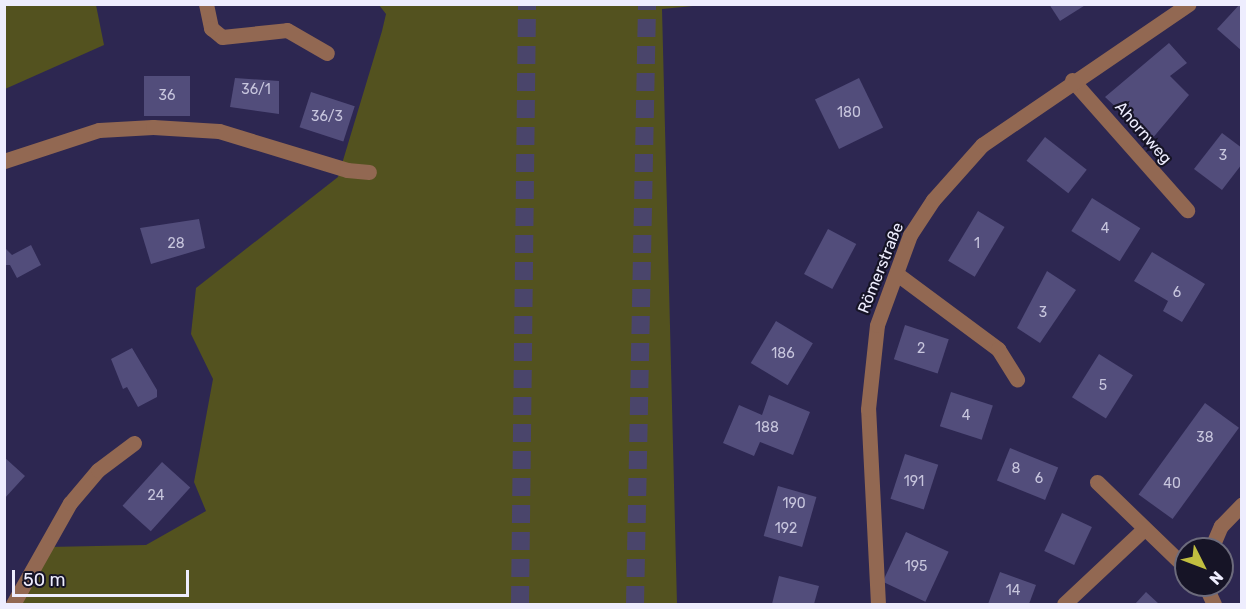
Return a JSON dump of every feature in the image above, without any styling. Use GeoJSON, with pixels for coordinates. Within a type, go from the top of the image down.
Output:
{"type":"FeatureCollection","features":[{"type":"Feature","properties":{"kind":"street"},"geometry":{"type":"LineString","coordinates":[[206,4],[212,28],[222,36],[287,30],[327,53]]}},
{"type":"Feature","properties":{"kind":"street","name":"Römerstraße"},"geometry":{"type":"LineString","coordinates":[[878,604],[868,409],[877,325],[910,235],[933,200],[975,152],[1072,80],[1190,4]]}},
{"type":"Feature","properties":{"kind":"street","name":"Ahornweg"},"geometry":{"type":"LineString","coordinates":[[1072,80],[1187,210]]}},
{"type":"Feature","properties":{"kind":"street"},"geometry":{"type":"LineString","coordinates":[[4,161],[99,130],[153,128],[219,131],[347,170],[369,172]]}},
{"type":"Feature","properties":{"kind":"street"},"geometry":{"type":"LineString","coordinates":[[897,274],[998,349],[1017,379]]}},
{"type":"Feature","properties":{"kind":"street"},"geometry":{"type":"LineString","coordinates":[[13,604],[70,503],[98,470],[134,443]]}},
{"type":"Feature","properties":{"kind":"street"},"geometry":{"type":"LineString","coordinates":[[1097,482],[1174,557]]}},
{"type":"Feature","properties":{"kind":"street"},"geometry":{"type":"LineString","coordinates":[[1216,537],[1221,526],[1242,504]]}},
{"type":"Feature","properties":{"kind":"street"},"geometry":{"type":"LineString","coordinates":[[1064,604],[1144,529]]}},
{"type":"Feature","properties":{"kind":"shaded area"},"geometry":{"type":"Polygon","coordinates":[[[4,5],[96,5],[104,45],[5,89],[4,5]]]}},
{"type":"Feature","properties":{"kind":"shaded area"},"geometry":{"type":"Polygon","coordinates":[[[379,5],[703,5],[662,9],[677,604],[13,604],[48,547],[146,545],[206,511],[194,482],[213,379],[191,334],[196,288],[338,177],[382,31],[386,14],[379,5]]]}},
{"type":"Feature","properties":{"kind":"building"},"geometry":{"type":"Polygon","coordinates":[[[1049,4],[1087,4],[1060,21],[1049,4]]]}},
{"type":"Feature","properties":{"kind":"building"},"geometry":{"type":"Polygon","coordinates":[[[1242,4],[1242,51],[1217,29],[1242,4]]]}},
{"type":"Feature","properties":{"kind":"building"},"geometry":{"type":"Polygon","coordinates":[[[1169,43],[1187,63],[1170,76],[1189,95],[1151,140],[1105,97],[1169,43]]]}},
{"type":"Feature","properties":{"kind":"building"},"geometry":{"type":"Polygon","coordinates":[[[144,76],[190,76],[190,116],[144,116],[144,76]]]}},
{"type":"Feature","properties":{"kind":"building"},"geometry":{"type":"Polygon","coordinates":[[[235,78],[279,81],[279,114],[230,107],[235,78]]]}},
{"type":"Feature","properties":{"kind":"building"},"geometry":{"type":"Polygon","coordinates":[[[859,78],[883,127],[839,149],[815,99],[859,78]]]}},
{"type":"Feature","properties":{"kind":"building"},"geometry":{"type":"Polygon","coordinates":[[[311,92],[355,106],[343,141],[300,127],[311,92]]]}},
{"type":"Feature","properties":{"kind":"building"},"geometry":{"type":"Polygon","coordinates":[[[1222,133],[1242,148],[1242,164],[1222,190],[1194,169],[1222,133]]]}},
{"type":"Feature","properties":{"kind":"building"},"geometry":{"type":"Polygon","coordinates":[[[1045,137],[1087,170],[1068,193],[1027,161],[1045,137]]]}},
{"type":"Feature","properties":{"kind":"building"},"geometry":{"type":"Polygon","coordinates":[[[1092,198],[1140,228],[1120,261],[1071,231],[1092,198]]]}},
{"type":"Feature","properties":{"kind":"building"},"geometry":{"type":"Polygon","coordinates":[[[978,211],[1005,227],[975,277],[948,261],[978,211]]]}},
{"type":"Feature","properties":{"kind":"building"},"geometry":{"type":"Polygon","coordinates":[[[199,219],[205,248],[151,264],[140,228],[199,219]]]}},
{"type":"Feature","properties":{"kind":"building"},"geometry":{"type":"Polygon","coordinates":[[[828,229],[856,244],[832,289],[804,274],[828,229]]]}},
{"type":"Feature","properties":{"kind":"building"},"geometry":{"type":"Polygon","coordinates":[[[31,245],[41,265],[17,278],[10,265],[4,265],[4,247],[12,255],[31,245]]]}},
{"type":"Feature","properties":{"kind":"building"},"geometry":{"type":"Polygon","coordinates":[[[1152,252],[1205,284],[1182,322],[1163,311],[1168,301],[1134,281],[1152,252]]]}},
{"type":"Feature","properties":{"kind":"building"},"geometry":{"type":"Polygon","coordinates":[[[1047,271],[1076,290],[1040,343],[1017,328],[1047,271]]]}},
{"type":"Feature","properties":{"kind":"building"},"geometry":{"type":"Polygon","coordinates":[[[776,321],[813,343],[788,385],[751,363],[776,321]]]}},
{"type":"Feature","properties":{"kind":"building"},"geometry":{"type":"Polygon","coordinates":[[[905,325],[949,339],[938,373],[894,359],[905,325]]]}},
{"type":"Feature","properties":{"kind":"building"},"geometry":{"type":"Polygon","coordinates":[[[132,348],[157,390],[157,397],[138,407],[127,387],[123,389],[111,359],[132,348]]]}},
{"type":"Feature","properties":{"kind":"building"},"geometry":{"type":"Polygon","coordinates":[[[1099,354],[1133,375],[1106,418],[1072,397],[1099,354]]]}},
{"type":"Feature","properties":{"kind":"building"},"geometry":{"type":"Polygon","coordinates":[[[951,392],[993,406],[982,440],[940,426],[951,392]]]}},
{"type":"Feature","properties":{"kind":"building"},"geometry":{"type":"Polygon","coordinates":[[[769,395],[810,412],[793,455],[760,442],[754,456],[723,443],[739,405],[762,415],[769,395]]]}},
{"type":"Feature","properties":{"kind":"building"},"geometry":{"type":"Polygon","coordinates":[[[1205,403],[1239,428],[1173,519],[1139,494],[1205,403]]]}},
{"type":"Feature","properties":{"kind":"building"},"geometry":{"type":"Polygon","coordinates":[[[1010,448],[1058,467],[1045,500],[997,480],[1010,448]]]}},
{"type":"Feature","properties":{"kind":"building"},"geometry":{"type":"Polygon","coordinates":[[[905,454],[938,465],[924,510],[890,499],[905,454]]]}},
{"type":"Feature","properties":{"kind":"building"},"geometry":{"type":"Polygon","coordinates":[[[4,457],[25,476],[4,499],[4,457]]]}},
{"type":"Feature","properties":{"kind":"building"},"geometry":{"type":"Polygon","coordinates":[[[162,462],[190,487],[151,531],[123,506],[162,462]]]}},
{"type":"Feature","properties":{"kind":"building"},"geometry":{"type":"Polygon","coordinates":[[[778,486],[816,497],[802,547],[764,536],[778,486]]]}},
{"type":"Feature","properties":{"kind":"building"},"geometry":{"type":"Polygon","coordinates":[[[1062,513],[1092,527],[1074,565],[1044,551],[1062,513]]]}},
{"type":"Feature","properties":{"kind":"building"},"geometry":{"type":"Polygon","coordinates":[[[906,532],[949,552],[925,602],[883,582],[906,532]]]}},
{"type":"Feature","properties":{"kind":"building"},"geometry":{"type":"Polygon","coordinates":[[[1000,572],[1036,585],[1029,604],[988,604],[1000,572]]]}},
{"type":"Feature","properties":{"kind":"building"},"geometry":{"type":"Polygon","coordinates":[[[779,576],[819,586],[814,604],[772,604],[779,576]]]}},
{"type":"Feature","properties":{"kind":"building"},"geometry":{"type":"Polygon","coordinates":[[[1146,592],[1159,604],[1135,604],[1146,592]]]}},
{"type":"Feature","properties":{"kind":"tunnel"},"geometry":{"type":"LineString","coordinates":[[520,604],[527,4]]}},
{"type":"Feature","properties":{"kind":"tunnel"},"geometry":{"type":"LineString","coordinates":[[635,604],[647,4]]}}]}
